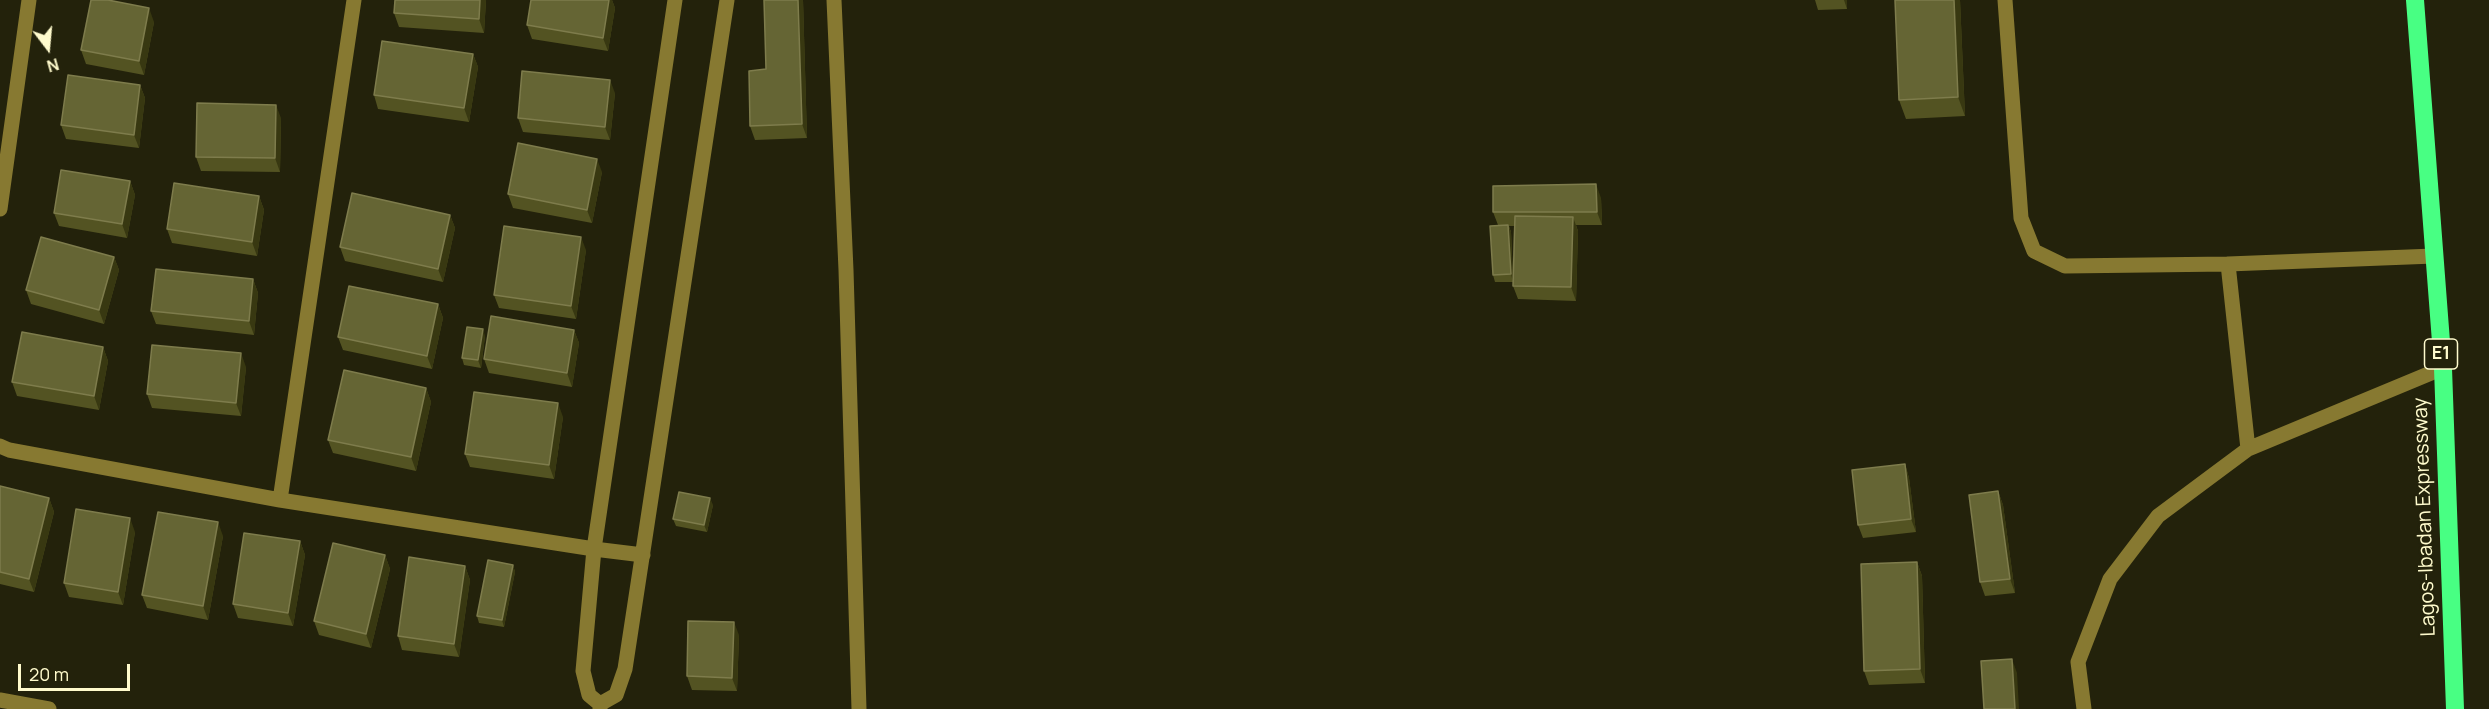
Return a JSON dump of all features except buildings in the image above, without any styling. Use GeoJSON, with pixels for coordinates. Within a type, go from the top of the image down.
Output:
{"type":"FeatureCollection","features":[{"type":"Feature","properties":{"kind":"highway","name":"Lagos-Ibadan Expressway"},"geometry":{"type":"LineString","coordinates":[[2415,0],[2442,368],[2455,709]]}},
{"type":"Feature","properties":{"kind":"street"},"geometry":{"type":"LineString","coordinates":[[0,209],[29,0]]}},
{"type":"Feature","properties":{"kind":"street"},"geometry":{"type":"LineString","coordinates":[[280,500],[354,0]]}},
{"type":"Feature","properties":{"kind":"street"},"geometry":{"type":"LineString","coordinates":[[675,0],[594,549],[583,671],[590,695],[600,706],[616,695],[625,669],[727,0]]}},
{"type":"Feature","properties":{"kind":"street"},"geometry":{"type":"LineString","coordinates":[[834,0],[846,282],[859,709]]}},
{"type":"Feature","properties":{"kind":"street"},"geometry":{"type":"LineString","coordinates":[[2005,0],[2021,218],[2034,251],[2065,266],[2228,264],[2434,256]]}},
{"type":"Feature","properties":{"kind":"street"},"geometry":{"type":"LineString","coordinates":[[2228,264],[2248,449]]}},
{"type":"Feature","properties":{"kind":"street"},"geometry":{"type":"LineString","coordinates":[[2084,709],[2078,662],[2110,579],[2158,516],[2248,449],[2442,368]]}},
{"type":"Feature","properties":{"kind":"street"},"geometry":{"type":"LineString","coordinates":[[0,446],[9,450],[280,500],[643,555]]}},
{"type":"Feature","properties":{"kind":"street"},"geometry":{"type":"LineString","coordinates":[[0,700],[49,709]]}}]}
